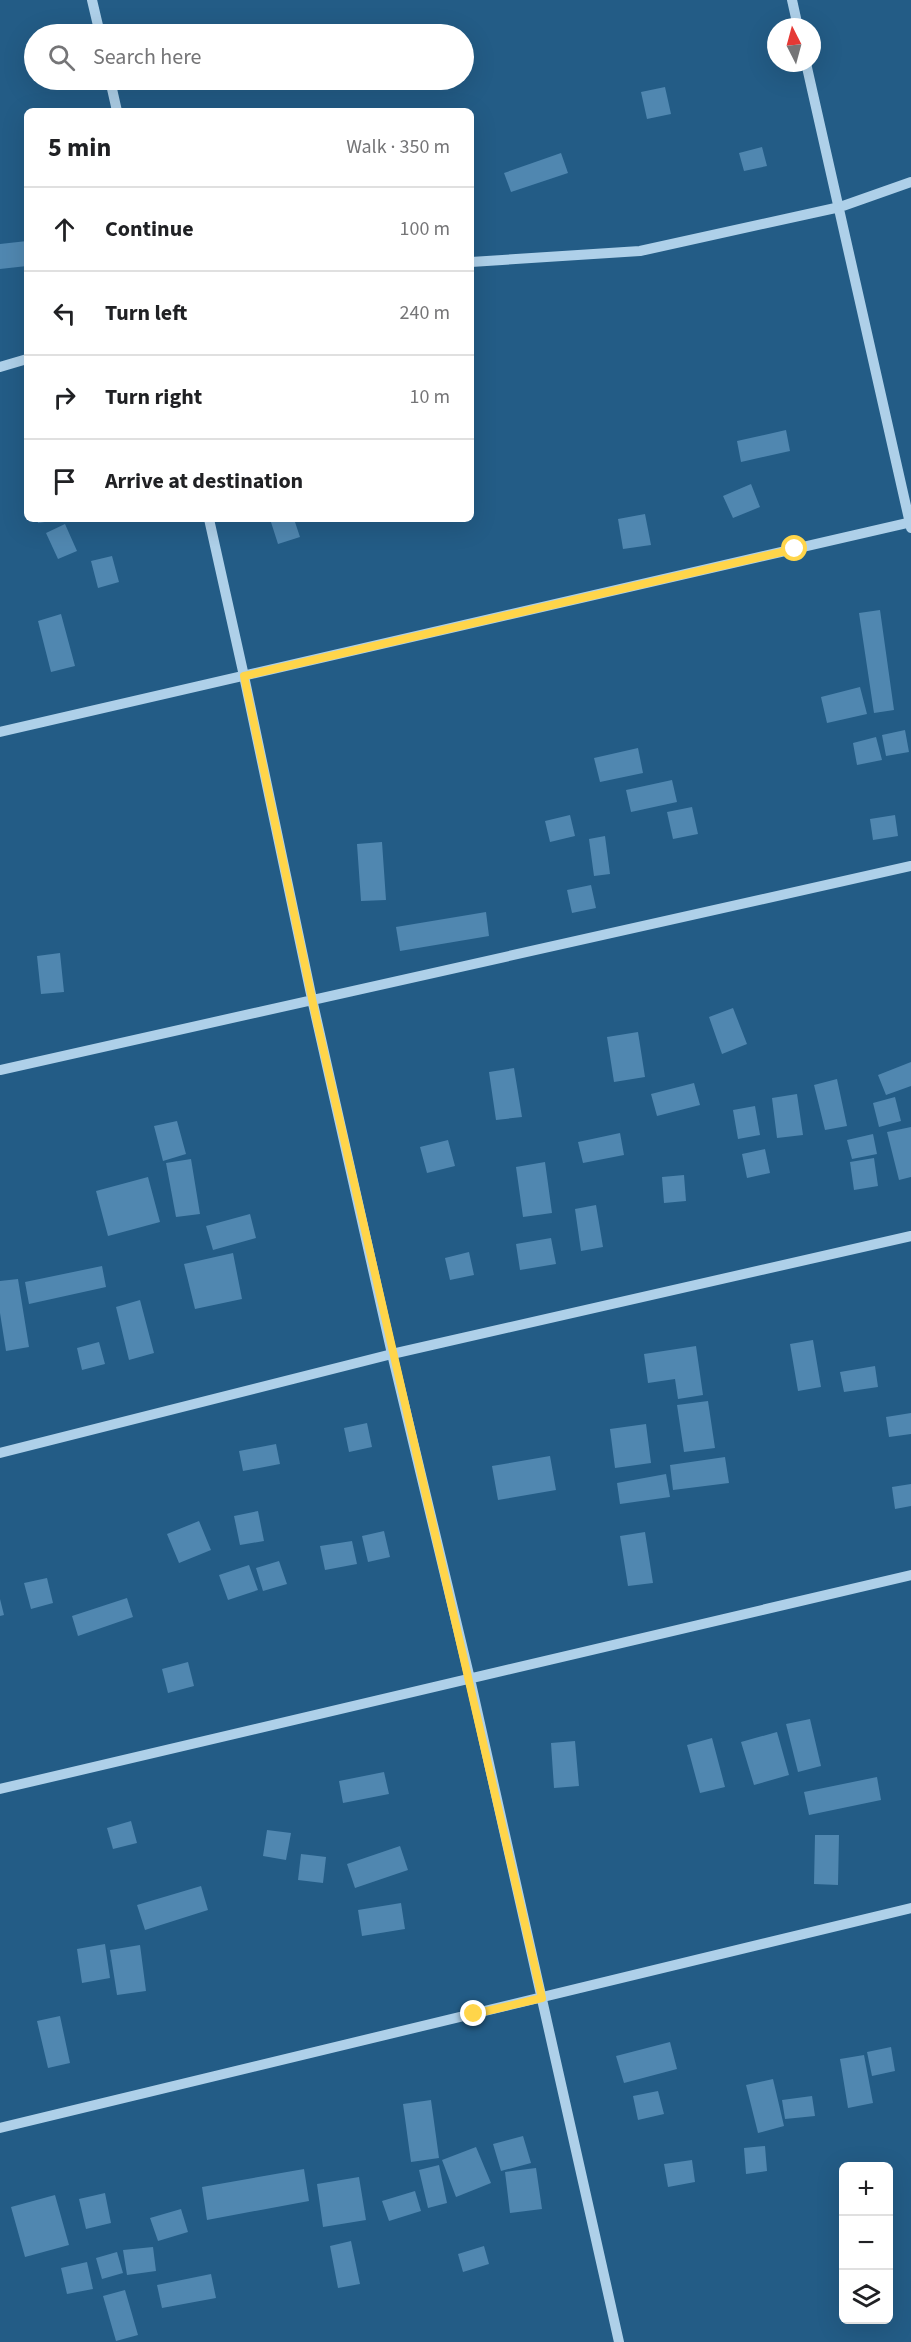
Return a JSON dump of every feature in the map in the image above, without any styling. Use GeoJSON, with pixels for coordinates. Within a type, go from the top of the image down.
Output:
{"type":"FeatureCollection","features":[{"type":"Feature","properties":{"kind":"street"},"geometry":{"type":"LineString","coordinates":[[92,0],[98,24]]}},
{"type":"Feature","properties":{"kind":"street"},"geometry":{"type":"LineString","coordinates":[[792,0],[796,18]]}},
{"type":"Feature","properties":{"kind":"street"},"geometry":{"type":"LineString","coordinates":[[0,732],[911,524],[808,72]]}},
{"type":"Feature","properties":{"kind":"street"},"geometry":{"type":"LineString","coordinates":[[112,90],[116,108]]}},
{"type":"Feature","properties":{"kind":"street"},"geometry":{"type":"LineString","coordinates":[[474,262],[640,251],[840,207],[911,182]]}},
{"type":"Feature","properties":{"kind":"street"},"geometry":{"type":"LineString","coordinates":[[0,367],[24,360]]}},
{"type":"Feature","properties":{"kind":"street"},"geometry":{"type":"LineString","coordinates":[[210,522],[312,999],[392,1354],[470,1679],[620,2342]]}},
{"type":"Feature","properties":{"kind":"street"},"geometry":{"type":"LineString","coordinates":[[0,1070],[911,866]]}},
{"type":"Feature","properties":{"kind":"street"},"geometry":{"type":"LineString","coordinates":[[0,1453],[392,1354],[911,1236]]}},
{"type":"Feature","properties":{"kind":"street"},"geometry":{"type":"LineString","coordinates":[[0,1789],[911,1575]]}},
{"type":"Feature","properties":{"kind":"street"},"geometry":{"type":"LineString","coordinates":[[0,2128],[911,1908]]}},
{"type":"Feature","properties":{"kind":"building"},"geometry":{"type":"Polygon","coordinates":[[[665,87],[671,114],[647,119],[641,92],[665,87]]]}},
{"type":"Feature","properties":{"kind":"building"},"geometry":{"type":"Polygon","coordinates":[[[762,147],[767,166],[744,171],[739,153],[762,147]]]}},
{"type":"Feature","properties":{"kind":"building"},"geometry":{"type":"Polygon","coordinates":[[[561,153],[568,173],[511,192],[504,173],[561,153]]]}},
{"type":"Feature","properties":{"kind":"building"},"geometry":{"type":"Polygon","coordinates":[[[24,241],[24,266],[0,269],[0,244],[24,241]]]}},
{"type":"Feature","properties":{"kind":"building"},"geometry":{"type":"Polygon","coordinates":[[[786,430],[790,451],[741,462],[737,441],[786,430]]]}},
{"type":"Feature","properties":{"kind":"building"},"geometry":{"type":"Polygon","coordinates":[[[751,484],[760,507],[733,518],[723,496],[751,484]]]}},
{"type":"Feature","properties":{"kind":"building"},"geometry":{"type":"Polygon","coordinates":[[[645,514],[651,545],[623,549],[618,519],[645,514]]]}},
{"type":"Feature","properties":{"kind":"building"},"geometry":{"type":"Polygon","coordinates":[[[271,522],[295,522],[300,537],[278,544],[271,522]]]}},
{"type":"Feature","properties":{"kind":"building"},"geometry":{"type":"Polygon","coordinates":[[[65,524],[77,551],[58,559],[46,533],[65,524]]]}},
{"type":"Feature","properties":{"kind":"building"},"geometry":{"type":"Polygon","coordinates":[[[112,556],[119,582],[98,588],[91,561],[112,556]]]}},
{"type":"Feature","properties":{"kind":"building"},"geometry":{"type":"Polygon","coordinates":[[[880,610],[894,710],[874,713],[859,613],[880,610]]]}},
{"type":"Feature","properties":{"kind":"building"},"geometry":{"type":"Polygon","coordinates":[[[61,614],[75,666],[51,672],[38,621],[61,614]]]}},
{"type":"Feature","properties":{"kind":"building"},"geometry":{"type":"Polygon","coordinates":[[[860,687],[867,714],[827,723],[821,697],[860,687]]]}},
{"type":"Feature","properties":{"kind":"building"},"geometry":{"type":"Polygon","coordinates":[[[905,730],[909,752],[886,756],[882,735],[905,730]]]}},
{"type":"Feature","properties":{"kind":"building"},"geometry":{"type":"Polygon","coordinates":[[[876,737],[882,760],[857,765],[853,743],[876,737]]]}},
{"type":"Feature","properties":{"kind":"building"},"geometry":{"type":"Polygon","coordinates":[[[638,748],[643,773],[600,782],[594,758],[638,748]]]}},
{"type":"Feature","properties":{"kind":"building"},"geometry":{"type":"Polygon","coordinates":[[[672,780],[677,802],[631,812],[626,790],[672,780]]]}},
{"type":"Feature","properties":{"kind":"building"},"geometry":{"type":"Polygon","coordinates":[[[692,807],[698,834],[673,839],[667,812],[692,807]]]}},
{"type":"Feature","properties":{"kind":"building"},"geometry":{"type":"Polygon","coordinates":[[[570,815],[575,836],[550,842],[545,821],[570,815]]]}},
{"type":"Feature","properties":{"kind":"building"},"geometry":{"type":"Polygon","coordinates":[[[895,815],[898,836],[873,840],[870,819],[895,815]]]}},
{"type":"Feature","properties":{"kind":"building"},"geometry":{"type":"Polygon","coordinates":[[[605,836],[610,874],[594,876],[589,839],[605,836]]]}},
{"type":"Feature","properties":{"kind":"building"},"geometry":{"type":"Polygon","coordinates":[[[382,842],[386,900],[361,901],[357,844],[382,842]]]}},
{"type":"Feature","properties":{"kind":"building"},"geometry":{"type":"Polygon","coordinates":[[[591,885],[596,908],[572,913],[567,890],[591,885]]]}},
{"type":"Feature","properties":{"kind":"building"},"geometry":{"type":"Polygon","coordinates":[[[486,912],[489,936],[400,951],[396,927],[486,912]]]}},
{"type":"Feature","properties":{"kind":"building"},"geometry":{"type":"Polygon","coordinates":[[[60,953],[64,992],[41,994],[37,956],[60,953]]]}},
{"type":"Feature","properties":{"kind":"building"},"geometry":{"type":"Polygon","coordinates":[[[733,1008],[747,1044],[722,1054],[709,1017],[733,1008]]]}},
{"type":"Feature","properties":{"kind":"building"},"geometry":{"type":"Polygon","coordinates":[[[638,1032],[645,1077],[614,1082],[607,1037],[638,1032]]]}},
{"type":"Feature","properties":{"kind":"building"},"geometry":{"type":"Polygon","coordinates":[[[911,1062],[911,1086],[886,1095],[878,1075],[911,1062]]]}},
{"type":"Feature","properties":{"kind":"building"},"geometry":{"type":"Polygon","coordinates":[[[514,1068],[522,1117],[496,1120],[489,1072],[514,1068]]]}},
{"type":"Feature","properties":{"kind":"building"},"geometry":{"type":"Polygon","coordinates":[[[837,1079],[847,1126],[825,1130],[814,1085],[837,1079]]]}},
{"type":"Feature","properties":{"kind":"building"},"geometry":{"type":"Polygon","coordinates":[[[694,1083],[700,1105],[657,1116],[651,1094],[694,1083]]]}},
{"type":"Feature","properties":{"kind":"building"},"geometry":{"type":"Polygon","coordinates":[[[797,1094],[803,1135],[777,1138],[772,1098],[797,1094]]]}},
{"type":"Feature","properties":{"kind":"building"},"geometry":{"type":"Polygon","coordinates":[[[895,1097],[901,1121],[879,1127],[873,1103],[895,1097]]]}},
{"type":"Feature","properties":{"kind":"building"},"geometry":{"type":"Polygon","coordinates":[[[755,1106],[760,1135],[738,1139],[733,1110],[755,1106]]]}},
{"type":"Feature","properties":{"kind":"building"},"geometry":{"type":"Polygon","coordinates":[[[177,1121],[186,1154],[163,1161],[154,1126],[177,1121]]]}},
{"type":"Feature","properties":{"kind":"building"},"geometry":{"type":"Polygon","coordinates":[[[911,1127],[911,1177],[899,1180],[887,1132],[911,1127]]]}},
{"type":"Feature","properties":{"kind":"building"},"geometry":{"type":"Polygon","coordinates":[[[620,1133],[624,1155],[583,1163],[578,1142],[620,1133]]]}},
{"type":"Feature","properties":{"kind":"building"},"geometry":{"type":"Polygon","coordinates":[[[873,1134],[877,1154],[852,1159],[847,1140],[873,1134]]]}},
{"type":"Feature","properties":{"kind":"building"},"geometry":{"type":"Polygon","coordinates":[[[448,1140],[455,1166],[427,1173],[420,1147],[448,1140]]]}},
{"type":"Feature","properties":{"kind":"building"},"geometry":{"type":"Polygon","coordinates":[[[765,1149],[770,1173],[747,1178],[742,1154],[765,1149]]]}},
{"type":"Feature","properties":{"kind":"building"},"geometry":{"type":"Polygon","coordinates":[[[874,1158],[878,1186],[854,1190],[850,1162],[874,1158]]]}},
{"type":"Feature","properties":{"kind":"building"},"geometry":{"type":"Polygon","coordinates":[[[191,1159],[200,1214],[176,1217],[166,1163],[191,1159]]]}},
{"type":"Feature","properties":{"kind":"building"},"geometry":{"type":"Polygon","coordinates":[[[545,1162],[552,1213],[523,1217],[516,1167],[545,1162]]]}},
{"type":"Feature","properties":{"kind":"building"},"geometry":{"type":"Polygon","coordinates":[[[684,1175],[686,1201],[664,1203],[662,1177],[684,1175]]]}},
{"type":"Feature","properties":{"kind":"building"},"geometry":{"type":"Polygon","coordinates":[[[148,1177],[160,1222],[108,1236],[96,1191],[148,1177]]]}},
{"type":"Feature","properties":{"kind":"building"},"geometry":{"type":"Polygon","coordinates":[[[596,1205],[603,1247],[581,1251],[575,1209],[596,1205]]]}},
{"type":"Feature","properties":{"kind":"building"},"geometry":{"type":"Polygon","coordinates":[[[250,1214],[256,1238],[213,1250],[206,1226],[250,1214]]]}},
{"type":"Feature","properties":{"kind":"building"},"geometry":{"type":"Polygon","coordinates":[[[551,1238],[556,1264],[520,1270],[516,1244],[551,1238]]]}},
{"type":"Feature","properties":{"kind":"building"},"geometry":{"type":"Polygon","coordinates":[[[469,1252],[474,1275],[450,1280],[445,1258],[469,1252]]]}},
{"type":"Feature","properties":{"kind":"building"},"geometry":{"type":"Polygon","coordinates":[[[233,1253],[242,1299],[195,1309],[184,1264],[233,1253]]]}},
{"type":"Feature","properties":{"kind":"building"},"geometry":{"type":"Polygon","coordinates":[[[102,1266],[106,1287],[29,1304],[25,1282],[102,1266]]]}},
{"type":"Feature","properties":{"kind":"building"},"geometry":{"type":"Polygon","coordinates":[[[18,1279],[29,1347],[6,1351],[0,1313],[0,1281],[18,1279]]]}},
{"type":"Feature","properties":{"kind":"building"},"geometry":{"type":"Polygon","coordinates":[[[140,1300],[154,1353],[129,1360],[116,1307],[140,1300]]]}},
{"type":"Feature","properties":{"kind":"building"},"geometry":{"type":"Polygon","coordinates":[[[813,1340],[821,1387],[798,1391],[790,1344],[813,1340]]]}},
{"type":"Feature","properties":{"kind":"building"},"geometry":{"type":"Polygon","coordinates":[[[99,1342],[105,1364],[82,1370],[77,1348],[99,1342]]]}},
{"type":"Feature","properties":{"kind":"building"},"geometry":{"type":"Polygon","coordinates":[[[696,1346],[703,1395],[678,1399],[675,1379],[648,1383],[644,1354],[696,1346]]]}},
{"type":"Feature","properties":{"kind":"building"},"geometry":{"type":"Polygon","coordinates":[[[875,1366],[878,1387],[844,1392],[840,1372],[875,1366]]]}},
{"type":"Feature","properties":{"kind":"building"},"geometry":{"type":"Polygon","coordinates":[[[708,1401],[715,1448],[684,1452],[677,1405],[708,1401]]]}},
{"type":"Feature","properties":{"kind":"building"},"geometry":{"type":"Polygon","coordinates":[[[911,1413],[911,1434],[889,1437],[886,1417],[911,1413]]]}},
{"type":"Feature","properties":{"kind":"building"},"geometry":{"type":"Polygon","coordinates":[[[367,1423],[372,1447],[349,1452],[344,1428],[367,1423]]]}},
{"type":"Feature","properties":{"kind":"building"},"geometry":{"type":"Polygon","coordinates":[[[646,1424],[651,1463],[615,1468],[610,1429],[646,1424]]]}},
{"type":"Feature","properties":{"kind":"building"},"geometry":{"type":"Polygon","coordinates":[[[276,1444],[280,1464],[243,1471],[239,1451],[276,1444]]]}},
{"type":"Feature","properties":{"kind":"building"},"geometry":{"type":"Polygon","coordinates":[[[550,1456],[556,1490],[498,1500],[492,1466],[550,1456]]]}},
{"type":"Feature","properties":{"kind":"building"},"geometry":{"type":"Polygon","coordinates":[[[725,1457],[729,1483],[673,1490],[670,1465],[725,1457]]]}},
{"type":"Feature","properties":{"kind":"building"},"geometry":{"type":"Polygon","coordinates":[[[666,1474],[670,1497],[620,1504],[617,1483],[666,1474]]]}},
{"type":"Feature","properties":{"kind":"building"},"geometry":{"type":"Polygon","coordinates":[[[911,1484],[911,1506],[895,1509],[892,1487],[911,1484]]]}},
{"type":"Feature","properties":{"kind":"building"},"geometry":{"type":"Polygon","coordinates":[[[258,1511],[264,1541],[240,1545],[234,1516],[258,1511]]]}},
{"type":"Feature","properties":{"kind":"building"},"geometry":{"type":"Polygon","coordinates":[[[199,1521],[211,1550],[179,1563],[167,1534],[199,1521]]]}},
{"type":"Feature","properties":{"kind":"building"},"geometry":{"type":"Polygon","coordinates":[[[384,1531],[390,1557],[368,1562],[362,1536],[384,1531]]]}},
{"type":"Feature","properties":{"kind":"building"},"geometry":{"type":"Polygon","coordinates":[[[645,1532],[653,1583],[628,1586],[620,1536],[645,1532]]]}},
{"type":"Feature","properties":{"kind":"building"},"geometry":{"type":"Polygon","coordinates":[[[352,1541],[357,1564],[325,1570],[320,1546],[352,1541]]]}},
{"type":"Feature","properties":{"kind":"building"},"geometry":{"type":"Polygon","coordinates":[[[279,1561],[287,1584],[263,1591],[256,1568],[279,1561]]]}},
{"type":"Feature","properties":{"kind":"building"},"geometry":{"type":"Polygon","coordinates":[[[249,1565],[258,1590],[228,1600],[219,1575],[249,1565]]]}},
{"type":"Feature","properties":{"kind":"building"},"geometry":{"type":"Polygon","coordinates":[[[47,1578],[53,1603],[31,1609],[24,1583],[47,1578]]]}},
{"type":"Feature","properties":{"kind":"building"},"geometry":{"type":"Polygon","coordinates":[[[127,1598],[133,1617],[78,1636],[72,1616],[127,1598]]]}},
{"type":"Feature","properties":{"kind":"building"},"geometry":{"type":"Polygon","coordinates":[[[0,1599],[4,1615],[0,1616],[0,1599]]]}},
{"type":"Feature","properties":{"kind":"building"},"geometry":{"type":"Polygon","coordinates":[[[188,1662],[194,1686],[168,1693],[162,1669],[188,1662]]]}},
{"type":"Feature","properties":{"kind":"building"},"geometry":{"type":"Polygon","coordinates":[[[810,1719],[821,1766],[798,1772],[786,1724],[810,1719]]]}},
{"type":"Feature","properties":{"kind":"building"},"geometry":{"type":"Polygon","coordinates":[[[777,1732],[789,1775],[754,1785],[741,1742],[777,1732]]]}},
{"type":"Feature","properties":{"kind":"building"},"geometry":{"type":"Polygon","coordinates":[[[712,1738],[725,1787],[700,1793],[687,1745],[712,1738]]]}},
{"type":"Feature","properties":{"kind":"building"},"geometry":{"type":"Polygon","coordinates":[[[575,1741],[579,1786],[554,1788],[551,1743],[575,1741]]]}},
{"type":"Feature","properties":{"kind":"building"},"geometry":{"type":"Polygon","coordinates":[[[384,1772],[389,1794],[343,1803],[339,1781],[384,1772]]]}},
{"type":"Feature","properties":{"kind":"building"},"geometry":{"type":"Polygon","coordinates":[[[877,1777],[881,1800],[809,1815],[804,1792],[877,1777]]]}},
{"type":"Feature","properties":{"kind":"building"},"geometry":{"type":"Polygon","coordinates":[[[131,1821],[137,1843],[113,1849],[107,1828],[131,1821]]]}},
{"type":"Feature","properties":{"kind":"building"},"geometry":{"type":"Polygon","coordinates":[[[267,1830],[291,1833],[286,1860],[263,1856],[267,1830]]]}},
{"type":"Feature","properties":{"kind":"building"},"geometry":{"type":"Polygon","coordinates":[[[815,1835],[839,1835],[838,1885],[814,1884],[815,1835]]]}},
{"type":"Feature","properties":{"kind":"building"},"geometry":{"type":"Polygon","coordinates":[[[400,1846],[408,1870],[355,1888],[347,1864],[400,1846]]]}},
{"type":"Feature","properties":{"kind":"building"},"geometry":{"type":"Polygon","coordinates":[[[301,1854],[326,1857],[323,1883],[298,1880],[301,1854]]]}},
{"type":"Feature","properties":{"kind":"building"},"geometry":{"type":"Polygon","coordinates":[[[201,1886],[208,1910],[145,1930],[137,1905],[201,1886]]]}},
{"type":"Feature","properties":{"kind":"building"},"geometry":{"type":"Polygon","coordinates":[[[401,1903],[405,1929],[362,1936],[358,1910],[401,1903]]]}},
{"type":"Feature","properties":{"kind":"building"},"geometry":{"type":"Polygon","coordinates":[[[105,1944],[110,1978],[82,1983],[77,1949],[105,1944]]]}},
{"type":"Feature","properties":{"kind":"building"},"geometry":{"type":"Polygon","coordinates":[[[140,1945],[146,1991],[117,1995],[110,1950],[140,1945]]]}},
{"type":"Feature","properties":{"kind":"building"},"geometry":{"type":"Polygon","coordinates":[[[60,2016],[70,2063],[48,2068],[37,2021],[60,2016]]]}},
{"type":"Feature","properties":{"kind":"building"},"geometry":{"type":"Polygon","coordinates":[[[670,2042],[677,2069],[624,2083],[616,2056],[670,2042]]]}},
{"type":"Feature","properties":{"kind":"building"},"geometry":{"type":"Polygon","coordinates":[[[891,2047],[895,2071],[872,2076],[867,2052],[891,2047]]]}},
{"type":"Feature","properties":{"kind":"building"},"geometry":{"type":"Polygon","coordinates":[[[864,2055],[873,2103],[848,2108],[840,2059],[864,2055]]]}},
{"type":"Feature","properties":{"kind":"building"},"geometry":{"type":"Polygon","coordinates":[[[773,2079],[784,2126],[758,2133],[746,2085],[773,2079]]]}},
{"type":"Feature","properties":{"kind":"building"},"geometry":{"type":"Polygon","coordinates":[[[658,2091],[664,2114],[638,2120],[633,2096],[658,2091]]]}},
{"type":"Feature","properties":{"kind":"building"},"geometry":{"type":"Polygon","coordinates":[[[812,2096],[815,2116],[785,2119],[782,2100],[812,2096]]]}},
{"type":"Feature","properties":{"kind":"building"},"geometry":{"type":"Polygon","coordinates":[[[431,2100],[439,2158],[411,2162],[403,2104],[431,2100]]]}},
{"type":"Feature","properties":{"kind":"building"},"geometry":{"type":"Polygon","coordinates":[[[523,2136],[531,2163],[501,2171],[493,2144],[523,2136]]]}},
{"type":"Feature","properties":{"kind":"building"},"geometry":{"type":"Polygon","coordinates":[[[765,2146],[767,2171],[746,2174],[744,2148],[765,2146]]]}},
{"type":"Feature","properties":{"kind":"building"},"geometry":{"type":"Polygon","coordinates":[[[476,2147],[491,2183],[456,2197],[442,2160],[476,2147]]]}},
{"type":"Feature","properties":{"kind":"building"},"geometry":{"type":"Polygon","coordinates":[[[692,2160],[695,2182],[668,2187],[664,2164],[692,2160]]]}},
{"type":"Feature","properties":{"kind":"building"},"geometry":{"type":"Polygon","coordinates":[[[439,2165],[447,2203],[428,2208],[419,2170],[439,2165]]]}},
{"type":"Feature","properties":{"kind":"building"},"geometry":{"type":"Polygon","coordinates":[[[536,2168],[542,2209],[510,2213],[505,2172],[536,2168]]]}},
{"type":"Feature","properties":{"kind":"building"},"geometry":{"type":"Polygon","coordinates":[[[304,2169],[309,2201],[207,2220],[202,2187],[304,2169]]]}},
{"type":"Feature","properties":{"kind":"building"},"geometry":{"type":"Polygon","coordinates":[[[359,2177],[366,2220],[323,2227],[317,2184],[359,2177]]]}},
{"type":"Feature","properties":{"kind":"building"},"geometry":{"type":"Polygon","coordinates":[[[415,2191],[421,2211],[389,2221],[382,2201],[415,2191]]]}},
{"type":"Feature","properties":{"kind":"building"},"geometry":{"type":"Polygon","coordinates":[[[105,2193],[111,2223],[86,2229],[79,2199],[105,2193]]]}},
{"type":"Feature","properties":{"kind":"building"},"geometry":{"type":"Polygon","coordinates":[[[55,2195],[69,2245],[25,2257],[11,2207],[55,2195]]]}},
{"type":"Feature","properties":{"kind":"building"},"geometry":{"type":"Polygon","coordinates":[[[181,2209],[188,2232],[158,2241],[150,2218],[181,2209]]]}},
{"type":"Feature","properties":{"kind":"building"},"geometry":{"type":"Polygon","coordinates":[[[351,2241],[360,2284],[338,2288],[330,2246],[351,2241]]]}},
{"type":"Feature","properties":{"kind":"building"},"geometry":{"type":"Polygon","coordinates":[[[484,2246],[489,2264],[463,2272],[458,2254],[484,2246]]]}},
{"type":"Feature","properties":{"kind":"building"},"geometry":{"type":"Polygon","coordinates":[[[153,2247],[156,2271],[127,2275],[123,2250],[153,2247]]]}},
{"type":"Feature","properties":{"kind":"building"},"geometry":{"type":"Polygon","coordinates":[[[117,2252],[123,2273],[102,2279],[96,2258],[117,2252]]]}},
{"type":"Feature","properties":{"kind":"building"},"geometry":{"type":"Polygon","coordinates":[[[87,2262],[93,2289],[67,2294],[61,2268],[87,2262]]]}},
{"type":"Feature","properties":{"kind":"building"},"geometry":{"type":"Polygon","coordinates":[[[211,2274],[216,2298],[162,2308],[157,2285],[211,2274]]]}},
{"type":"Feature","properties":{"kind":"building"},"geometry":{"type":"Polygon","coordinates":[[[125,2290],[138,2335],[116,2341],[103,2296],[125,2290]]]}},
{"type":"Feature","properties":{"kind":"route"},"geometry":{"type":"LineString","coordinates":[[474,2014],[542,1998],[317,1022],[244,676],[795,549]]}}]}
